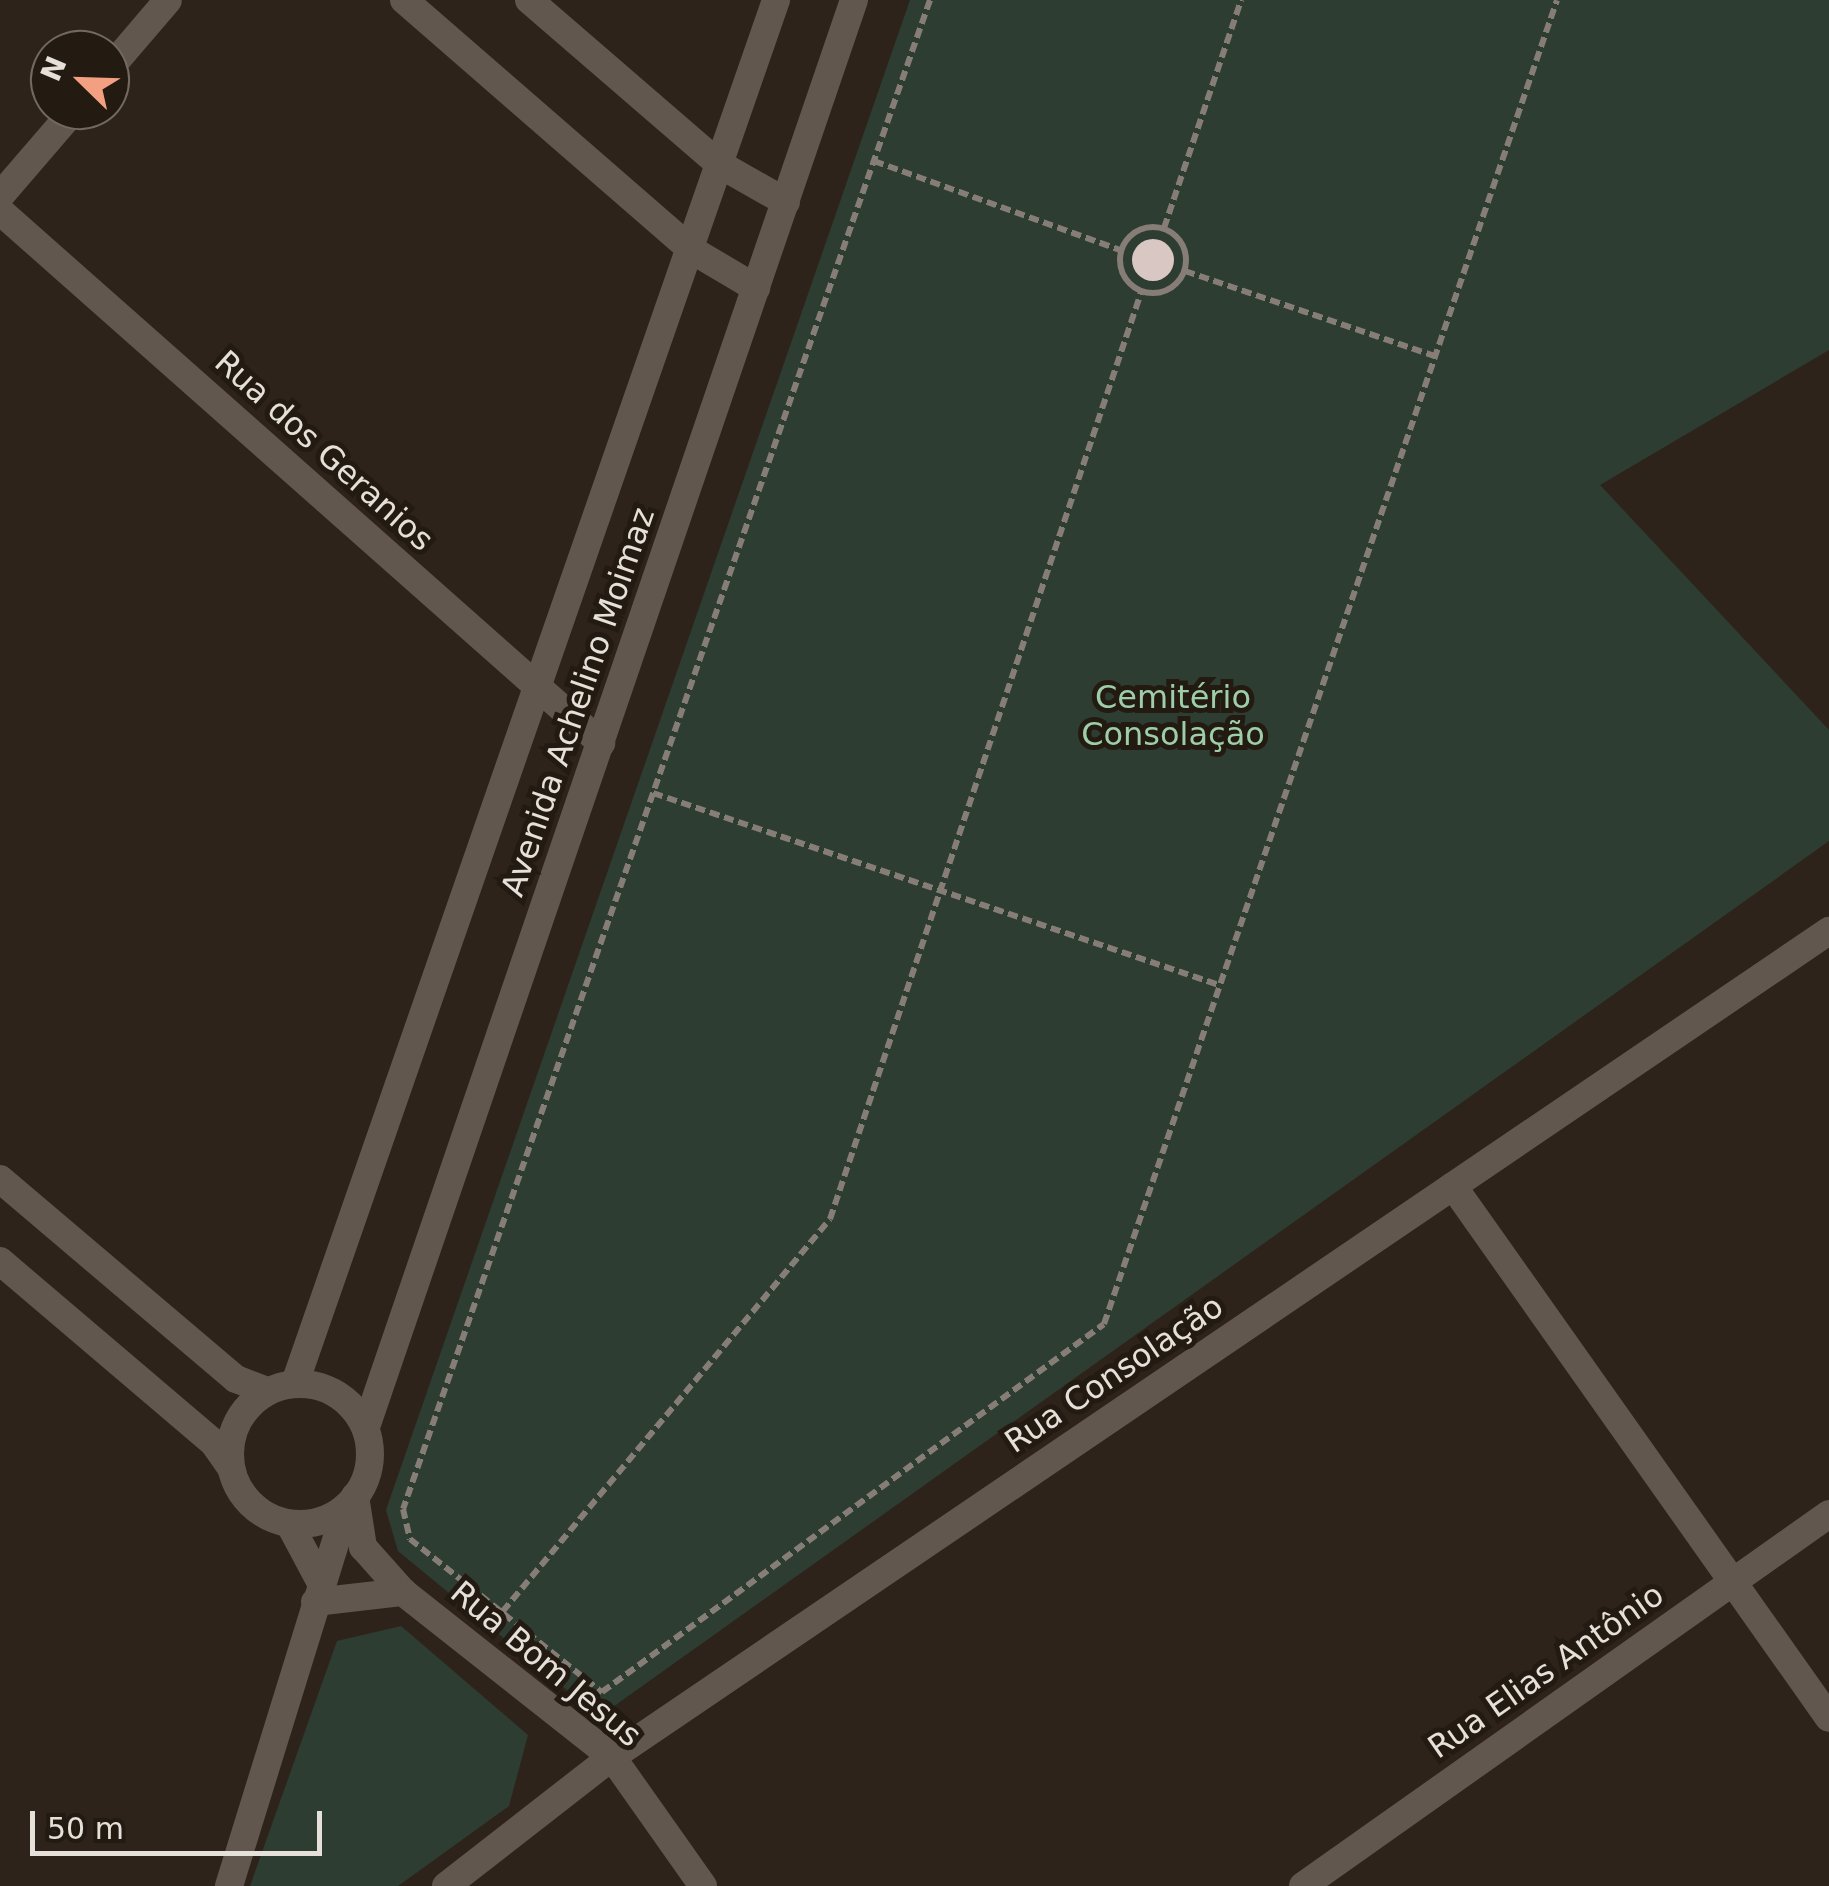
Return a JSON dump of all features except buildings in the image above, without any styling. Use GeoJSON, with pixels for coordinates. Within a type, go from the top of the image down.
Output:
{"type":"FeatureCollection","features":[{"type":"Feature","properties":{"kind":"street"},"geometry":{"type":"LineString","coordinates":[[130,45],[168,0]]}},
{"type":"Feature","properties":{"kind":"street"},"geometry":{"type":"LineString","coordinates":[[404,0],[690,250],[756,288]]}},
{"type":"Feature","properties":{"kind":"street"},"geometry":{"type":"LineString","coordinates":[[529,0],[719,164],[786,202]]}},
{"type":"Feature","properties":{"kind":"street","name":"Avenida Achelino Moimaz"},"geometry":{"type":"LineString","coordinates":[[295,1382],[776,0]]}},
{"type":"Feature","properties":{"kind":"street","name":"Avenida Achelino Moimaz"},"geometry":{"type":"LineString","coordinates":[[366,1427],[854,0]]}},
{"type":"Feature","properties":{"kind":"street"},"geometry":{"type":"LineString","coordinates":[[0,196],[57,130]]}},
{"type":"Feature","properties":{"kind":"street","name":"Rua dos Geranios"},"geometry":{"type":"LineString","coordinates":[[0,210],[601,744]]}},
{"type":"Feature","properties":{"kind":"street","name":"Rua Consolação"},"geometry":{"type":"LineString","coordinates":[[446,1886],[612,1757],[1829,931]]}},
{"type":"Feature","properties":{"kind":"street"},"geometry":{"type":"LineString","coordinates":[[0,1179],[236,1379],[267,1391]]}},
{"type":"Feature","properties":{"kind":"street"},"geometry":{"type":"LineString","coordinates":[[1453,1186],[1829,1718]]}},
{"type":"Feature","properties":{"kind":"street"},"geometry":{"type":"LineString","coordinates":[[0,1262],[213,1442],[230,1466],[241,1494],[262,1515],[290,1525],[319,1523],[350,1503]]}},
{"type":"Feature","properties":{"kind":"street"},"geometry":{"type":"LineString","coordinates":[[228,1886],[318,1592],[350,1503],[372,1456],[366,1427],[350,1402],[324,1386],[295,1382],[267,1391],[244,1410],[231,1437],[230,1466]]}},
{"type":"Feature","properties":{"kind":"street","name":"Rua Bom Jesus"},"geometry":{"type":"LineString","coordinates":[[350,1503],[363,1547],[403,1592],[612,1757],[704,1886]]}},
{"type":"Feature","properties":{"kind":"street","name":"Rua Elias Antônio"},"geometry":{"type":"LineString","coordinates":[[1303,1886],[1829,1514]]}},
{"type":"Feature","properties":{"kind":"street"},"geometry":{"type":"LineString","coordinates":[[290,1525],[318,1592]]}},
{"type":"Feature","properties":{"kind":"street"},"geometry":{"type":"LineString","coordinates":[[318,1592],[403,1592]]}},
{"type":"Feature","properties":{"kind":"path"},"geometry":{"type":"LineString","coordinates":[[930,0],[403,1509],[410,1539],[602,1692],[1104,1324],[1557,0]]}},
{"type":"Feature","properties":{"kind":"path"},"geometry":{"type":"LineString","coordinates":[[1164,228],[1241,0]]}},
{"type":"Feature","properties":{"kind":"path"},"geometry":{"type":"LineString","coordinates":[[874,161],[1120,250]]}},
{"type":"Feature","properties":{"kind":"path"},"geometry":{"type":"LineString","coordinates":[[1164,228],[1184,245],[1185,271],[1168,291],[1141,293],[1122,275],[1120,250],[1138,230],[1164,228]]}},
{"type":"Feature","properties":{"kind":"path"},"geometry":{"type":"LineString","coordinates":[[1185,271],[1435,356]]}},
{"type":"Feature","properties":{"kind":"path"},"geometry":{"type":"LineString","coordinates":[[473,1647],[830,1219],[1141,293]]}},
{"type":"Feature","properties":{"kind":"path"},"geometry":{"type":"LineString","coordinates":[[653,792],[1220,986]]}},
{"type":"Feature","properties":{"kind":"green space","name":"Cemitério Consolação"},"geometry":{"type":"Polygon","coordinates":[[[910,0],[1829,0],[1829,350],[1600,485],[1829,730],[1829,841],[610,1709],[590,1709],[398,1551],[386,1510],[910,0]]]}},
{"type":"Feature","properties":{"kind":"green space"},"geometry":{"type":"Polygon","coordinates":[[[401,1626],[528,1735],[509,1806],[398,1886],[250,1886],[337,1641],[401,1626]]]}}]}
